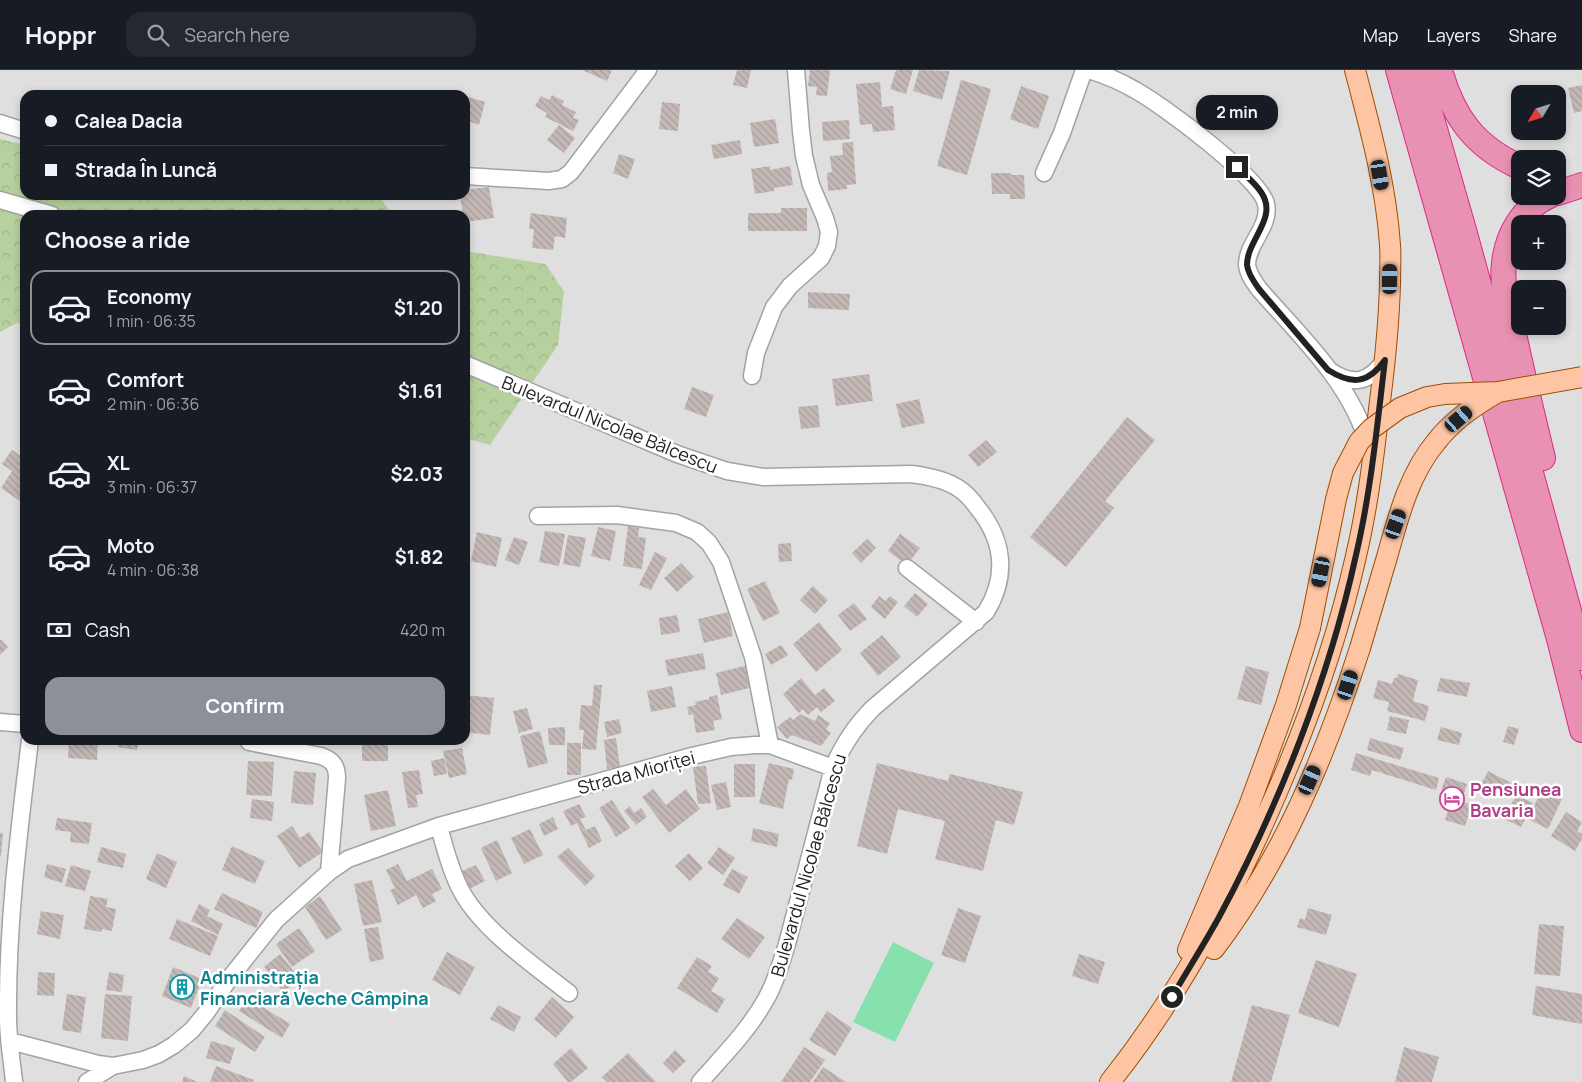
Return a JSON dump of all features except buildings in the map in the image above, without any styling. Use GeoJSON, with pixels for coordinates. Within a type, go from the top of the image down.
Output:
{"type":"FeatureCollection","features":[{"type":"Feature","properties":{"kind":"highway"},"geometry":{"type":"LineString","coordinates":[[1398,70],[1455,233]]}},
{"type":"Feature","properties":{"kind":"highway"},"geometry":{"type":"LineString","coordinates":[[1418,70],[1455,233],[1582,658]]}},
{"type":"Feature","properties":{"kind":"highway"},"geometry":{"type":"LineString","coordinates":[[1440,70],[1453,105],[1461,120],[1485,147],[1511,163]]}},
{"type":"Feature","properties":{"kind":"highway"},"geometry":{"type":"LineString","coordinates":[[1566,181],[1582,184]]}},
{"type":"Feature","properties":{"kind":"highway"},"geometry":{"type":"LineString","coordinates":[[1566,190],[1582,184]]}},
{"type":"Feature","properties":{"kind":"highway"},"geometry":{"type":"LineString","coordinates":[[1536,205],[1526,212],[1514,227],[1506,245],[1503,265],[1508,308],[1578,603],[1576,635]]}},
{"type":"Feature","properties":{"kind":"highway"},"geometry":{"type":"LineString","coordinates":[[1476,308],[1502,439],[1559,639],[1582,730]]}},
{"type":"Feature","properties":{"kind":"main road"},"geometry":{"type":"LineString","coordinates":[[1110,1082],[1172,997],[1218,918],[1258,836],[1299,740],[1325,666],[1349,585],[1361,531],[1373,460],[1385,360],[1390,295],[1391,248],[1378,159],[1355,70]]}},
{"type":"Feature","properties":{"kind":"main road"},"geometry":{"type":"LineString","coordinates":[[1172,997],[1204,910],[1249,806],[1286,705],[1310,628],[1343,473],[1359,442],[1385,417],[1414,401],[1427,397],[1445,394],[1498,392],[1582,377]]}},
{"type":"Feature","properties":{"kind":"main road"},"geometry":{"type":"LineString","coordinates":[[1172,997],[1217,945],[1257,885],[1276,852],[1320,758],[1341,705],[1360,648],[1396,524],[1412,482],[1426,456],[1436,441],[1462,416],[1498,392]]}},
{"type":"Feature","properties":{"kind":"street"},"geometry":{"type":"LineString","coordinates":[[470,176],[549,181],[562,179],[571,172],[648,70]]}},
{"type":"Feature","properties":{"kind":"street"},"geometry":{"type":"LineString","coordinates":[[752,376],[756,353],[774,307],[790,286],[821,258],[827,246],[829,232],[811,185],[804,156],[796,70]]}},
{"type":"Feature","properties":{"kind":"street"},"geometry":{"type":"LineString","coordinates":[[1044,173],[1062,133],[1084,70]]}},
{"type":"Feature","properties":{"kind":"street"},"geometry":{"type":"LineString","coordinates":[[1089,70],[1134,89],[1161,106],[1237,167],[1262,193],[1267,205],[1266,217],[1250,253],[1247,266],[1250,276],[1344,390],[1366,436],[1373,460]]}},
{"type":"Feature","properties":{"kind":"street"},"geometry":{"type":"LineString","coordinates":[[0,122],[20,129]]}},
{"type":"Feature","properties":{"kind":"street"},"geometry":{"type":"LineString","coordinates":[[0,200],[35,210]]}},
{"type":"Feature","properties":{"kind":"street"},"geometry":{"type":"LineString","coordinates":[[1328,370],[1341,378],[1352,381],[1366,379],[1377,371],[1385,360]]}},
{"type":"Feature","properties":{"kind":"street","name":"Bulevardul Nicolae Bălcescu"},"geometry":{"type":"LineString","coordinates":[[470,366],[668,450],[727,471],[764,477],[911,474],[933,477],[960,489],[970,498],[983,513],[997,541],[1001,573],[993,600],[986,612],[863,718],[848,736],[833,768],[779,972],[751,1022],[700,1082]]}},
{"type":"Feature","properties":{"kind":"street"},"geometry":{"type":"LineString","coordinates":[[538,516],[617,515],[676,523],[697,532],[710,543],[721,562],[754,657],[770,746]]}},
{"type":"Feature","properties":{"kind":"street"},"geometry":{"type":"LineString","coordinates":[[907,568],[976,622]]}},
{"type":"Feature","properties":{"kind":"street"},"geometry":{"type":"LineString","coordinates":[[0,722],[20,724]]}},
{"type":"Feature","properties":{"kind":"street"},"geometry":{"type":"LineString","coordinates":[[14,1082],[10,1041],[4,1019],[5,935],[29,745]]}},
{"type":"Feature","properties":{"kind":"street"},"geometry":{"type":"LineString","coordinates":[[264,745],[328,758],[337,768],[329,872]]}},
{"type":"Feature","properties":{"kind":"street","name":"Strada Mioriței"},"geometry":{"type":"LineString","coordinates":[[10,1041],[98,1064],[113,1066],[143,1060],[159,1054],[174,1045],[192,1030],[229,979],[276,920],[329,872],[348,859],[367,851],[439,826],[692,756],[731,748],[755,745],[770,746],[833,768]]}},
{"type":"Feature","properties":{"kind":"street"},"geometry":{"type":"LineString","coordinates":[[439,826],[462,893],[476,913],[530,963],[569,993]]}},
{"type":"Feature","properties":{"kind":"street","name":"Strada Mioriței"},"geometry":{"type":"LineString","coordinates":[[87,1082],[113,1066]]}},
{"type":"Feature","properties":{"kind":"shaded area"},"geometry":{"type":"Polygon","coordinates":[[[0,70],[1582,70],[1582,1082],[0,1082],[0,70]]]}},
{"type":"Feature","properties":{"kind":"green space"},"geometry":{"type":"Polygon","coordinates":[[[0,139],[20,144],[20,200],[382,200],[389,210],[20,210],[20,324],[17,323],[0,332],[0,139]]]}},
{"type":"Feature","properties":{"kind":"green space"},"geometry":{"type":"Polygon","coordinates":[[[470,252],[545,264],[564,291],[558,345],[490,445],[470,439],[470,252]]]}},
{"type":"Feature","properties":{"kind":"green space"},"geometry":{"type":"Polygon","coordinates":[[[893,942],[934,963],[895,1042],[853,1022],[893,942]]]}},
{"type":"Feature","properties":{"kind":"place","name":"Pensiunea Bavaria"},"geometry":{"type":"Point","coordinates":[1452,799]}},
{"type":"Feature","properties":{"kind":"place","name":"Administrația Financiară Veche Câmpina"},"geometry":{"type":"Point","coordinates":[182,987]}},
{"type":"Feature","properties":{"kind":"route"},"geometry":{"type":"LineString","coordinates":[[1172,997],[1218,918],[1270,811],[1299,740],[1325,666],[1349,585],[1363,523],[1385,360],[1377,371],[1366,379],[1352,381],[1341,378],[1328,370],[1259,289],[1250,276],[1247,266],[1250,253],[1266,217],[1267,205],[1262,193],[1237,167]]}}]}
